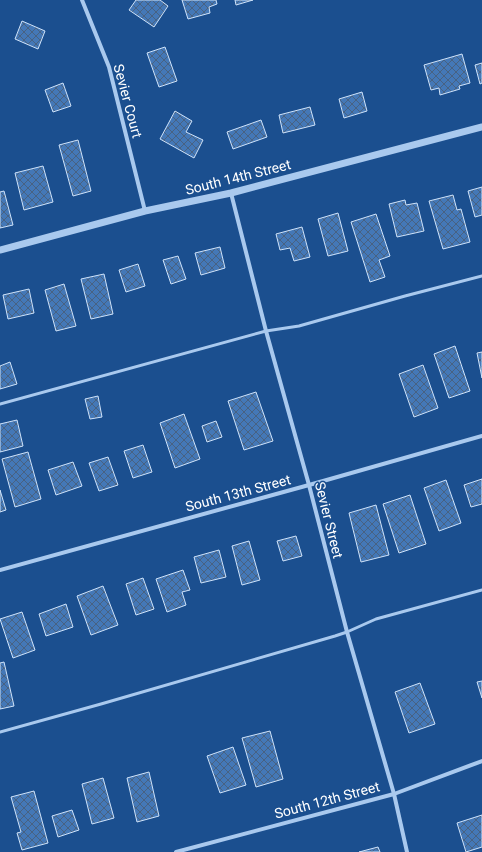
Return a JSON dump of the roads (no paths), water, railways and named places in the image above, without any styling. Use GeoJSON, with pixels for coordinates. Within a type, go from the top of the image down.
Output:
{"type":"FeatureCollection","features":[{"type":"Feature","properties":{"kind":"street","name":"Sevier Court"},"geometry":{"type":"LineString","coordinates":[[82,0],[109,67],[145,211]]}},
{"type":"Feature","properties":{"kind":"street","name":"South 14th Street"},"geometry":{"type":"LineString","coordinates":[[0,250],[145,211],[231,193],[482,127]]}},
{"type":"Feature","properties":{"kind":"street","name":"Sevier Street"},"geometry":{"type":"LineString","coordinates":[[231,193],[266,331],[309,485],[347,632],[394,794],[407,852]]}},
{"type":"Feature","properties":{"kind":"street","name":"South 13th Street"},"geometry":{"type":"LineString","coordinates":[[0,570],[482,436]]}},
{"type":"Feature","properties":{"kind":"street","name":"South 12th Street"},"geometry":{"type":"LineString","coordinates":[[176,852],[394,794],[482,761]]}},
{"type":"Feature","properties":{"kind":"lane"},"geometry":{"type":"LineString","coordinates":[[0,404],[266,331],[299,326],[482,276]]}},
{"type":"Feature","properties":{"kind":"lane"},"geometry":{"type":"LineString","coordinates":[[0,732],[347,632],[376,619],[482,590]]}}]}
